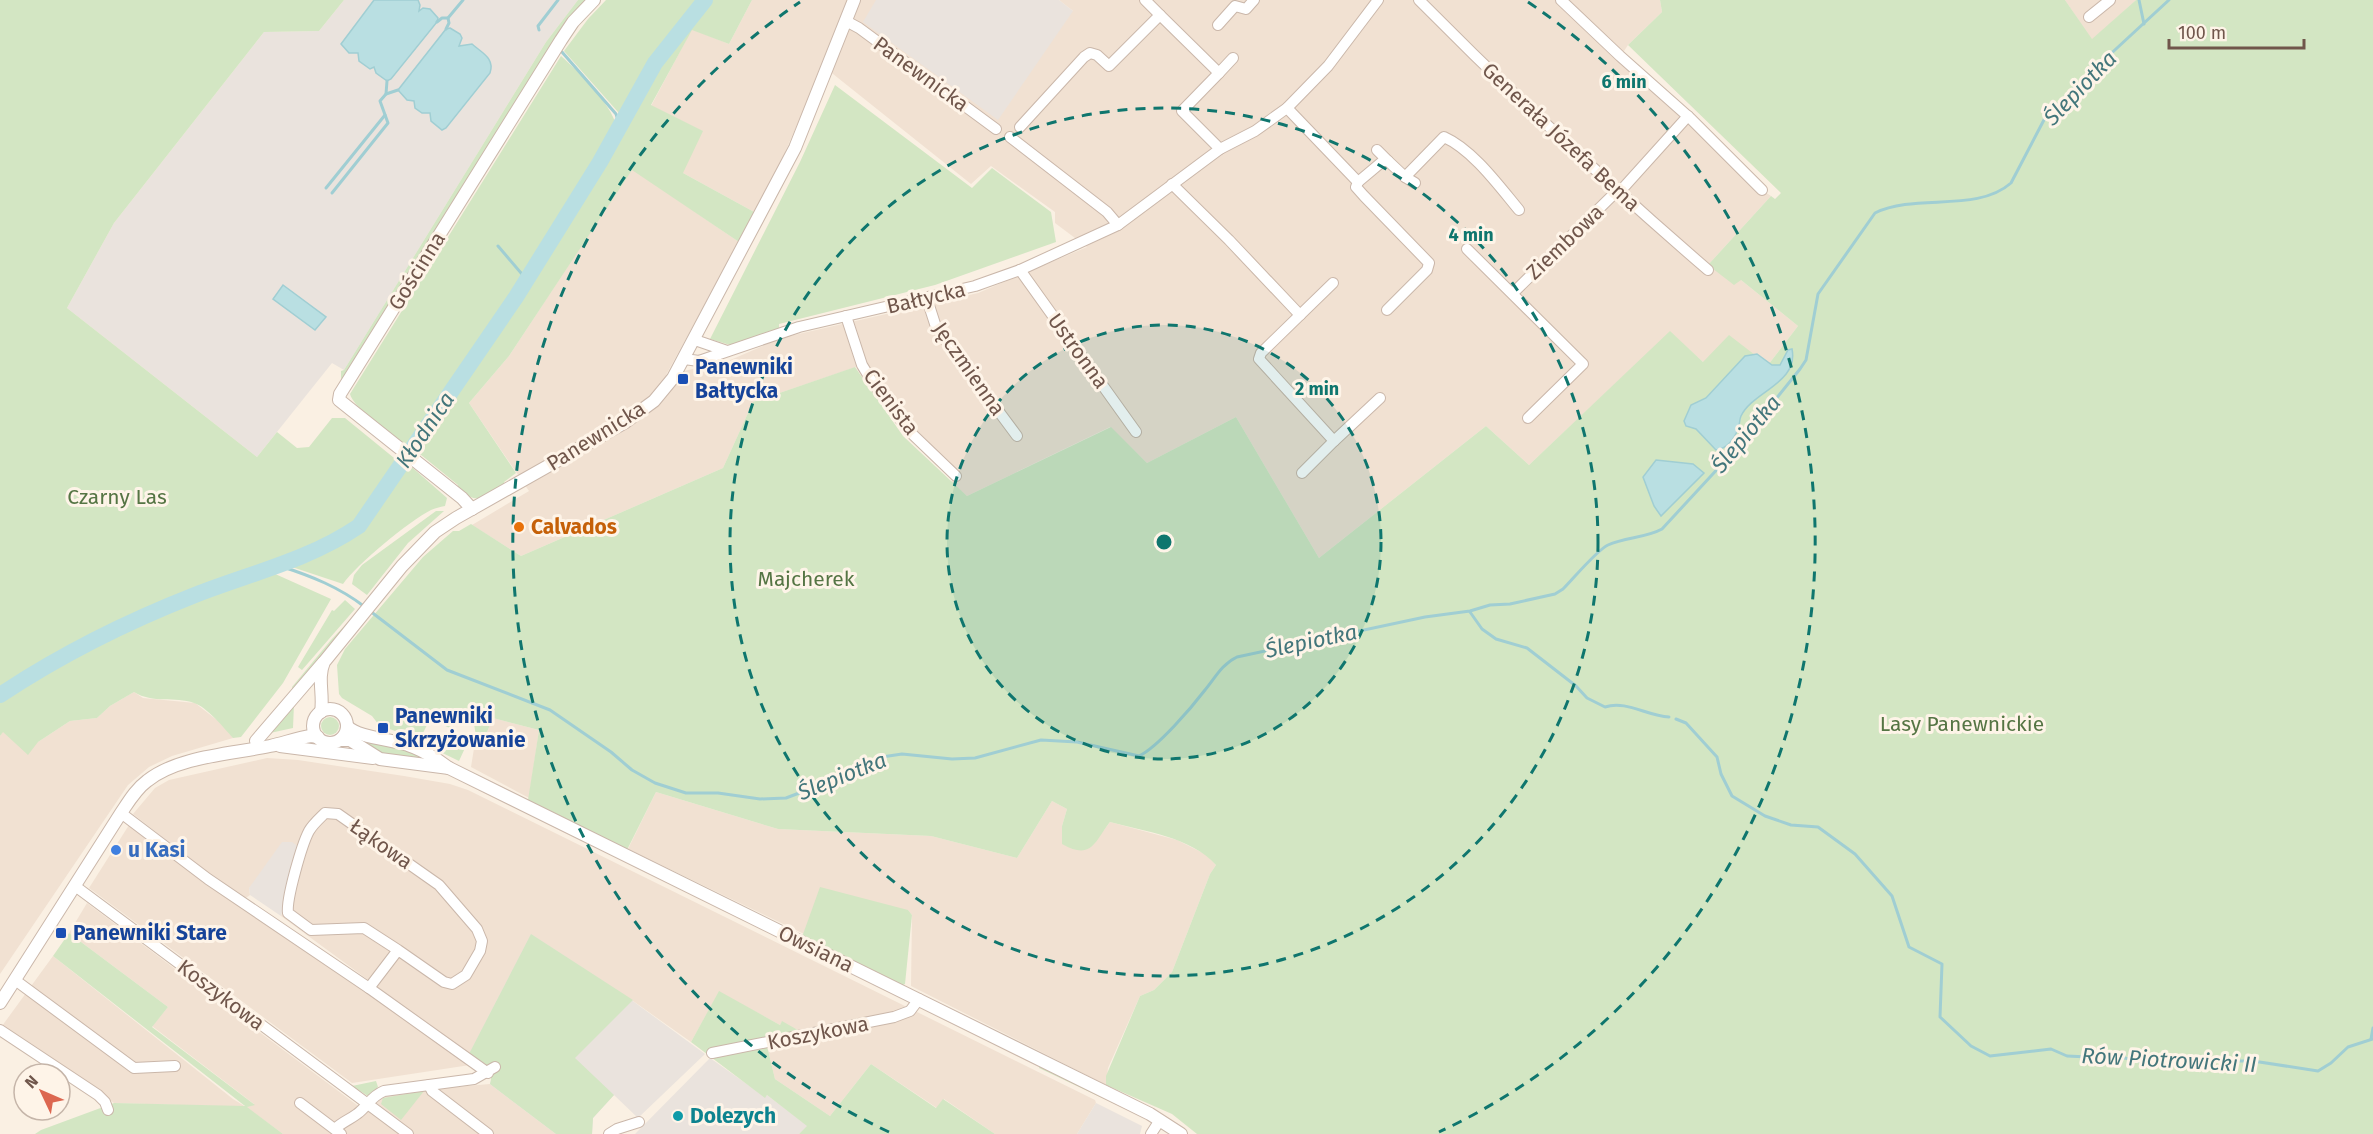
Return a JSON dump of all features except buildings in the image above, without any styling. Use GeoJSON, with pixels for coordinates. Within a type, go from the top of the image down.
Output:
{"type":"FeatureCollection","features":[{"type":"Feature","properties":{"kind":"street","name":"Gościnna"},"geometry":{"type":"LineString","coordinates":[[472,509],[462,498],[339,400],[340,394],[553,52],[573,22],[594,0]]}},
{"type":"Feature","properties":{"kind":"street","name":"Panewnicka"},"geometry":{"type":"LineString","coordinates":[[256,741],[327,659],[373,601],[423,544],[442,527],[633,418],[665,389],[695,340],[801,134],[854,0]]}},
{"type":"Feature","properties":{"kind":"street"},"geometry":{"type":"LineString","coordinates":[[1145,0],[1220,73]]}},
{"type":"Feature","properties":{"kind":"street"},"geometry":{"type":"LineString","coordinates":[[1218,25],[1235,6],[1246,9],[1254,0]]}},
{"type":"Feature","properties":{"kind":"street","name":"Bałtycka"},"geometry":{"type":"LineString","coordinates":[[684,359],[695,362],[778,333],[975,286],[1020,270],[1118,225],[1220,149],[1255,131],[1287,108],[1319,77],[1378,0]]}},
{"type":"Feature","properties":{"kind":"street","name":"Generała Józefa Bema"},"geometry":{"type":"LineString","coordinates":[[1419,0],[1490,72],[1617,191],[1708,270]]}},
{"type":"Feature","properties":{"kind":"street"},"geometry":{"type":"LineString","coordinates":[[1561,0],[1688,116],[1762,190]]}},
{"type":"Feature","properties":{"kind":"street"},"geometry":{"type":"LineString","coordinates":[[2089,17],[2110,0]]}},
{"type":"Feature","properties":{"kind":"street"},"geometry":{"type":"LineString","coordinates":[[1020,127],[1084,57],[1090,53],[1097,55],[1109,66],[1160,15]]}},
{"type":"Feature","properties":{"kind":"street","name":"Panewnicka"},"geometry":{"type":"LineString","coordinates":[[846,21],[859,28],[996,129]]}},
{"type":"Feature","properties":{"kind":"street"},"geometry":{"type":"LineString","coordinates":[[1220,149],[1182,111],[1233,58]]}},
{"type":"Feature","properties":{"kind":"street"},"geometry":{"type":"LineString","coordinates":[[1287,108],[1358,182]]}},
{"type":"Feature","properties":{"kind":"street","name":"Ziembowa"},"geometry":{"type":"LineString","coordinates":[[1513,293],[1617,191],[1624,187],[1688,116]]}},
{"type":"Feature","properties":{"kind":"street"},"geometry":{"type":"LineString","coordinates":[[1010,137],[1107,212],[1118,225]]}},
{"type":"Feature","properties":{"kind":"street"},"geometry":{"type":"LineString","coordinates":[[1377,150],[1410,180],[1444,137],[1456,142],[1496,182],[1519,210]]}},
{"type":"Feature","properties":{"kind":"street"},"geometry":{"type":"LineString","coordinates":[[1387,310],[1427,270],[1429,263],[1356,187],[1358,182],[1383,161],[1388,161]]}},
{"type":"Feature","properties":{"kind":"street"},"geometry":{"type":"LineString","coordinates":[[1172,184],[1300,315]]}},
{"type":"Feature","properties":{"kind":"street","name":"Ziembowa"},"geometry":{"type":"LineString","coordinates":[[1467,249],[1582,364],[1528,418]]}},
{"type":"Feature","properties":{"kind":"street","name":"Ustronna"},"geometry":{"type":"LineString","coordinates":[[1020,270],[1136,432]]}},
{"type":"Feature","properties":{"kind":"street"},"geometry":{"type":"LineString","coordinates":[[1333,283],[1261,353],[1259,359],[1334,441]]}},
{"type":"Feature","properties":{"kind":"street","name":"Jęczmienna"},"geometry":{"type":"LineString","coordinates":[[927,299],[936,327],[1017,436]]}},
{"type":"Feature","properties":{"kind":"street","name":"Cienista"},"geometry":{"type":"LineString","coordinates":[[846,316],[852,341],[873,384],[908,430],[956,476]]}},
{"type":"Feature","properties":{"kind":"street"},"geometry":{"type":"LineString","coordinates":[[695,340],[727,351]]}},
{"type":"Feature","properties":{"kind":"street"},"geometry":{"type":"LineString","coordinates":[[1302,473],[1380,398]]}},
{"type":"Feature","properties":{"kind":"street"},"geometry":{"type":"LineString","coordinates":[[0,1003],[138,789],[158,774],[174,766],[300,738],[318,737],[330,743],[340,740],[345,734],[346,726],[344,717],[337,711],[330,696],[327,659]]}},
{"type":"Feature","properties":{"kind":"street"},"geometry":{"type":"LineString","coordinates":[[318,737],[313,727],[322,697],[320,676],[327,659]]}},
{"type":"Feature","properties":{"kind":"street"},"geometry":{"type":"LineString","coordinates":[[241,750],[256,741],[304,728],[327,710],[337,711]]}},
{"type":"Feature","properties":{"kind":"street","name":"Owsiana"},"geometry":{"type":"LineString","coordinates":[[346,726],[357,732],[405,744],[426,753],[449,768],[1160,1120],[1181,1134]]}},
{"type":"Feature","properties":{"kind":"street","name":"Owsiana"},"geometry":{"type":"LineString","coordinates":[[340,740],[350,740],[380,759],[449,768]]}},
{"type":"Feature","properties":{"kind":"street"},"geometry":{"type":"LineString","coordinates":[[269,746],[380,759]]}},
{"type":"Feature","properties":{"kind":"street"},"geometry":{"type":"LineString","coordinates":[[420,765],[425,762],[426,753]]}},
{"type":"Feature","properties":{"kind":"street"},"geometry":{"type":"LineString","coordinates":[[121,813],[208,879],[491,1070],[474,1078],[384,1091],[375,1095],[358,1113],[346,1119],[338,1132],[300,1103]]}},
{"type":"Feature","properties":{"kind":"street","name":"Łąkowa"},"geometry":{"type":"LineString","coordinates":[[325,813],[338,814],[439,885],[477,929],[482,941],[480,951],[466,975],[452,984],[444,982],[398,950],[364,928],[311,930],[288,913],[288,900],[304,842],[313,826],[325,813]]}},
{"type":"Feature","properties":{"kind":"street","name":"Koszykowa"},"geometry":{"type":"LineString","coordinates":[[75,886],[408,1134]]}},
{"type":"Feature","properties":{"kind":"street"},"geometry":{"type":"LineString","coordinates":[[369,988],[398,950]]}},
{"type":"Feature","properties":{"kind":"street"},"geometry":{"type":"LineString","coordinates":[[15,980],[134,1068],[175,1066]]}},
{"type":"Feature","properties":{"kind":"street","name":"Koszykowa"},"geometry":{"type":"LineString","coordinates":[[712,1053],[894,1017],[910,1011],[919,999]]}},
{"type":"Feature","properties":{"kind":"street"},"geometry":{"type":"LineString","coordinates":[[0,1030],[98,1095],[105,1102],[108,1110]]}},
{"type":"Feature","properties":{"kind":"street"},"geometry":{"type":"LineString","coordinates":[[429,1085],[432,1091],[488,1134]]}},
{"type":"Feature","properties":{"kind":"street"},"geometry":{"type":"LineString","coordinates":[[1151,1134],[1160,1120]]}},
{"type":"Feature","properties":{"kind":"street"},"geometry":{"type":"LineString","coordinates":[[609,1134],[639,1122]]}},
{"type":"Feature","properties":{"kind":"street"},"geometry":{"type":"LineString","coordinates":[[628,1125],[636,1134]]}},
{"type":"Feature","properties":{"kind":"shaded area"},"geometry":{"type":"Polygon","coordinates":[[[344,0],[578,0],[546,42],[344,370],[332,363],[257,457],[67,308],[114,223],[264,32],[319,31],[344,0]]]}},
{"type":"Feature","properties":{"kind":"shaded area"},"geometry":{"type":"Polygon","coordinates":[[[752,0],[876,0],[1073,11],[1059,0],[1660,0],[1662,12],[1628,45],[1620,57],[1771,196],[1708,265],[1741,280],[1798,326],[1768,365],[1703,362],[1670,332],[1529,465],[1486,426],[1319,558],[1236,417],[1147,463],[1110,427],[967,496],[951,482],[955,476],[908,430],[862,365],[753,402],[723,468],[521,556],[472,525],[529,491],[469,403],[509,356],[632,169],[739,242],[666,375],[728,361],[781,338],[978,293],[1087,247],[1055,223],[1055,212],[991,166],[971,184],[823,66],[756,213],[683,173],[651,106],[692,29],[729,44],[752,0]]]}},
{"type":"Feature","properties":{"kind":"shaded area"},"geometry":{"type":"Polygon","coordinates":[[[876,0],[1059,0],[1073,11],[998,120],[863,22],[876,0]]]}},
{"type":"Feature","properties":{"kind":"shaded area"},"geometry":{"type":"Polygon","coordinates":[[[2065,0],[2136,0],[2092,40],[2065,0]]]}},
{"type":"Feature","properties":{"kind":"shaded area"},"geometry":{"type":"Polygon","coordinates":[[[134,692],[143,698],[195,703],[222,724],[233,738],[172,756],[149,767],[128,785],[0,974],[0,736],[3,731],[38,742],[70,721],[97,718],[110,706],[134,692]]]}},
{"type":"Feature","properties":{"kind":"shaded area"},"geometry":{"type":"Polygon","coordinates":[[[493,718],[539,730],[529,798],[471,767],[476,736],[487,732],[493,718]]]}},
{"type":"Feature","properties":{"kind":"shaded area"},"geometry":{"type":"Polygon","coordinates":[[[267,758],[298,760],[404,776],[450,784],[468,790],[1095,1100],[1096,1103],[1077,1134],[995,1134],[944,1099],[937,1108],[871,1064],[830,1116],[775,1079],[767,1046],[802,1034],[782,1022],[780,1025],[719,992],[691,1042],[626,996],[469,1054],[281,916],[298,846],[249,888],[250,895],[243,900],[133,814],[155,788],[169,780],[267,758]]]}},
{"type":"Feature","properties":{"kind":"shaded area"},"geometry":{"type":"Polygon","coordinates":[[[656,792],[778,829],[931,836],[1017,858],[1052,801],[1067,809],[1062,826],[1062,843],[1068,847],[1104,830],[1110,822],[1177,840],[1207,855],[1216,865],[1210,874],[1172,972],[1154,990],[1140,996],[1108,1068],[1106,1085],[911,986],[912,915],[908,910],[804,934],[628,849],[656,792]]]}},
{"type":"Feature","properties":{"kind":"shaded area"},"geometry":{"type":"Polygon","coordinates":[[[129,825],[470,1065],[352,1083],[89,888],[129,825]]]}},
{"type":"Feature","properties":{"kind":"shaded area"},"geometry":{"type":"Polygon","coordinates":[[[282,842],[292,842],[299,847],[281,916],[250,895],[249,888],[282,842]]]}},
{"type":"Feature","properties":{"kind":"shaded area"},"geometry":{"type":"Polygon","coordinates":[[[87,903],[365,1111],[384,1093],[490,1084],[556,1134],[283,1134],[246,1107],[254,1104],[152,1026],[168,1007],[69,933],[87,903]]]}},
{"type":"Feature","properties":{"kind":"shaded area"},"geometry":{"type":"Polygon","coordinates":[[[531,934],[626,996],[705,1054],[638,1118],[614,1095],[593,1118],[592,1134],[556,1134],[490,1084],[493,1074],[490,1067],[469,1054],[531,934]]]}},
{"type":"Feature","properties":{"kind":"shaded area"},"geometry":{"type":"Polygon","coordinates":[[[53,956],[246,1107],[114,1103],[72,1074],[72,1062],[54,1062],[2,1026],[53,956]]]}},
{"type":"Feature","properties":{"kind":"shaded area"},"geometry":{"type":"Polygon","coordinates":[[[710,1058],[765,1097],[767,1095],[808,1126],[799,1134],[635,1134],[710,1058]]]}},
{"type":"Feature","properties":{"kind":"shaded area"},"geometry":{"type":"Polygon","coordinates":[[[1096,1103],[1142,1126],[1140,1134],[1077,1134],[1096,1103]]]}},
{"type":"Feature","properties":{"kind":"green space","name":"Czarny Las"},"geometry":{"type":"Polygon","coordinates":[[[0,0],[344,0],[319,31],[264,32],[114,223],[67,308],[257,457],[277,432],[297,448],[309,447],[332,418],[345,418],[399,462],[365,513],[338,537],[301,555],[203,589],[124,622],[48,662],[0,693],[0,0]]]}},
{"type":"Feature","properties":{"kind":"green space"},"geometry":{"type":"Polygon","coordinates":[[[578,0],[588,0],[346,376],[341,379],[341,371],[344,370],[546,42],[578,0]]]}},
{"type":"Feature","properties":{"kind":"green space"},"geometry":{"type":"Polygon","coordinates":[[[606,0],[701,0],[654,61],[621,119],[618,112],[564,51],[588,19],[606,0]]]}},
{"type":"Feature","properties":{"kind":"green space"},"geometry":{"type":"Polygon","coordinates":[[[711,0],[752,0],[729,44],[692,30],[651,105],[703,131],[683,173],[756,213],[739,242],[632,170],[509,356],[469,403],[516,473],[504,482],[505,485],[485,496],[471,497],[457,488],[458,485],[415,450],[523,295],[659,66],[691,22],[711,0]]]}},
{"type":"Feature","properties":{"kind":"green space","name":"Lasy Panewnickie"},"geometry":{"type":"Polygon","coordinates":[[[1660,0],[2065,0],[2092,39],[2136,0],[2373,0],[2373,1134],[1197,1134],[1172,1114],[1106,1085],[1106,1076],[1140,996],[1154,990],[1172,972],[1210,874],[1216,865],[1194,848],[1167,837],[1110,822],[1092,846],[1086,850],[1072,849],[1062,844],[1062,826],[1067,809],[1052,801],[1017,858],[931,836],[778,829],[656,792],[627,850],[528,800],[539,730],[493,718],[487,732],[476,736],[474,724],[454,724],[454,730],[430,719],[421,737],[448,750],[456,737],[465,743],[459,761],[379,725],[372,716],[339,694],[337,665],[345,649],[423,557],[453,531],[459,531],[471,524],[521,556],[723,468],[753,402],[855,367],[903,436],[967,496],[1111,427],[1147,463],[1236,417],[1319,558],[1486,426],[1529,465],[1670,331],[1703,362],[1729,335],[1768,365],[1798,326],[1741,280],[1734,285],[1708,265],[1771,196],[1775,199],[1781,193],[1628,45],[1662,12],[1660,0]]]}},
{"type":"Feature","properties":{"kind":"green space"},"geometry":{"type":"Polygon","coordinates":[[[561,56],[601,98],[617,127],[512,297],[407,446],[358,407],[350,394],[561,56]]]}},
{"type":"Feature","properties":{"kind":"green space"},"geometry":{"type":"Polygon","coordinates":[[[835,85],[972,188],[992,168],[1051,212],[1056,242],[935,285],[779,324],[779,329],[730,345],[710,339],[800,162],[835,85]]]}},
{"type":"Feature","properties":{"kind":"green space"},"geometry":{"type":"Polygon","coordinates":[[[406,462],[447,498],[445,506],[431,510],[397,533],[371,555],[343,584],[289,566],[338,545],[366,523],[406,462]]]}},
{"type":"Feature","properties":{"kind":"green space"},"geometry":{"type":"Polygon","coordinates":[[[436,511],[444,511],[408,543],[367,595],[352,584],[354,575],[362,565],[436,511]]]}},
{"type":"Feature","properties":{"kind":"green space"},"geometry":{"type":"Polygon","coordinates":[[[273,573],[331,599],[283,683],[241,737],[233,738],[210,713],[199,705],[187,701],[149,698],[134,692],[110,706],[97,718],[70,721],[38,742],[28,755],[3,732],[0,736],[0,699],[107,636],[273,573]]]}},
{"type":"Feature","properties":{"kind":"green space"},"geometry":{"type":"Polygon","coordinates":[[[345,600],[355,609],[302,670],[298,667],[332,610],[334,611],[345,600]]]}},
{"type":"Feature","properties":{"kind":"green space"},"geometry":{"type":"Polygon","coordinates":[[[350,620],[293,692],[292,687],[350,620]]]}},
{"type":"Feature","properties":{"kind":"green space"},"geometry":{"type":"Polygon","coordinates":[[[294,704],[293,728],[270,733],[294,704]]]}},
{"type":"Feature","properties":{"kind":"green space"},"geometry":{"type":"Polygon","coordinates":[[[326,717],[334,717],[339,722],[337,733],[326,735],[321,730],[321,722],[326,717]]]}},
{"type":"Feature","properties":{"kind":"green space"},"geometry":{"type":"Polygon","coordinates":[[[349,734],[408,748],[423,756],[422,759],[382,756],[349,734]]]}},
{"type":"Feature","properties":{"kind":"green space"},"geometry":{"type":"Polygon","coordinates":[[[820,887],[908,910],[912,915],[905,984],[901,986],[802,937],[820,887]]]}},
{"type":"Feature","properties":{"kind":"green space"},"geometry":{"type":"Polygon","coordinates":[[[69,933],[168,1007],[152,1027],[255,1105],[247,1107],[283,1134],[35,1134],[63,1122],[72,1122],[72,1119],[114,1103],[245,1106],[53,956],[69,933]]]}},
{"type":"Feature","properties":{"kind":"green space"},"geometry":{"type":"Polygon","coordinates":[[[531,934],[633,1000],[575,1058],[614,1095],[593,1118],[592,1134],[556,1134],[490,1084],[490,1069],[484,1062],[469,1054],[531,934]]]}},
{"type":"Feature","properties":{"kind":"green space"},"geometry":{"type":"Polygon","coordinates":[[[719,991],[780,1025],[782,1021],[803,1033],[767,1046],[775,1079],[830,1116],[871,1064],[936,1108],[943,1099],[995,1134],[799,1134],[807,1126],[767,1095],[765,1098],[691,1042],[719,991]]]}},
{"type":"Feature","properties":{"kind":"green space"},"geometry":{"type":"Polygon","coordinates":[[[1040,1065],[1116,1102],[1117,1105],[1039,1068],[1040,1065]]]}},
{"type":"Feature","properties":{"kind":"green space"},"geometry":{"type":"Polygon","coordinates":[[[376,1081],[378,1087],[368,1096],[352,1086],[376,1081]]]}},
{"type":"Feature","properties":{"kind":"green space"},"geometry":{"type":"Polygon","coordinates":[[[424,1091],[401,1120],[381,1104],[383,1098],[424,1091]]]}},
{"type":"Feature","properties":{"kind":"water"},"geometry":{"type":"Polygon","coordinates":[[[374,0],[418,0],[419,11],[423,8],[430,9],[438,18],[391,79],[387,81],[376,73],[374,67],[370,69],[359,61],[358,53],[349,53],[341,44],[374,0]]]}},
{"type":"Feature","properties":{"kind":"water"},"geometry":{"type":"Polygon","coordinates":[[[450,28],[462,38],[459,46],[472,44],[487,56],[491,68],[490,73],[442,130],[431,121],[430,113],[422,113],[415,108],[414,101],[407,100],[398,90],[446,29],[450,28]]]}},
{"type":"Feature","properties":{"kind":"water"},"geometry":{"type":"Polygon","coordinates":[[[283,285],[326,317],[315,330],[273,299],[283,285]]]}},
{"type":"Feature","properties":{"kind":"water"},"geometry":{"type":"Polygon","coordinates":[[[1792,349],[1789,370],[1782,379],[1747,407],[1741,416],[1736,433],[1726,446],[1716,450],[1696,429],[1686,426],[1684,421],[1691,405],[1706,398],[1745,356],[1757,354],[1772,365],[1780,365],[1788,350],[1792,349]]]}},
{"type":"Feature","properties":{"kind":"water"},"geometry":{"type":"Polygon","coordinates":[[[1656,460],[1693,464],[1704,473],[1661,516],[1654,506],[1643,477],[1656,460]]]}},
{"type":"Feature","properties":{"kind":"waterway"},"geometry":{"type":"LineString","coordinates":[[437,22],[442,18],[448,18],[463,0]]}},
{"type":"Feature","properties":{"kind":"waterway"},"geometry":{"type":"LineString","coordinates":[[539,30],[538,26],[558,0]]}},
{"type":"Feature","properties":{"kind":"waterway","name":"Kłodnica"},"geometry":{"type":"LineString","coordinates":[[0,695],[71,652],[144,616],[300,557],[359,526],[516,297],[600,162],[655,63],[705,0]]}},
{"type":"Feature","properties":{"kind":"waterway"},"geometry":{"type":"LineString","coordinates":[[2139,0],[2144,24]]}},
{"type":"Feature","properties":{"kind":"waterway","name":"Ślepiotka"},"geometry":{"type":"LineString","coordinates":[[370,611],[447,670],[550,710],[611,752],[632,770],[655,783],[686,793],[718,793],[760,799],[786,798],[844,776],[882,757],[902,754],[952,759],[975,758],[1041,740],[1077,742],[1139,756],[1165,736],[1223,667],[1237,657],[1425,617],[1470,611],[1490,605],[1510,604],[1555,594],[1563,589],[1603,548],[1621,540],[1662,529],[1735,450],[1800,369],[1806,360],[1818,294],[1875,213],[1909,204],[1981,198],[2011,183],[2046,116],[2169,0]]}},
{"type":"Feature","properties":{"kind":"waterway"},"geometry":{"type":"LineString","coordinates":[[446,29],[449,23],[448,18]]}},
{"type":"Feature","properties":{"kind":"waterway"},"geometry":{"type":"LineString","coordinates":[[562,52],[616,114],[620,126]]}},
{"type":"Feature","properties":{"kind":"waterway"},"geometry":{"type":"LineString","coordinates":[[332,193],[388,123],[380,101],[386,94],[387,81]]}},
{"type":"Feature","properties":{"kind":"waterway"},"geometry":{"type":"LineString","coordinates":[[386,94],[398,90]]}},
{"type":"Feature","properties":{"kind":"waterway"},"geometry":{"type":"LineString","coordinates":[[326,188],[385,115]]}},
{"type":"Feature","properties":{"kind":"waterway"},"geometry":{"type":"LineString","coordinates":[[498,246],[527,280]]}},
{"type":"Feature","properties":{"kind":"waterway","name":"Ślepiotka"},"geometry":{"type":"LineString","coordinates":[[280,566],[324,583],[365,607]]}},
{"type":"Feature","properties":{"kind":"waterway","name":"Rów Piotrowicki II"},"geometry":{"type":"LineString","coordinates":[[1470,612],[1482,629],[1496,639],[1527,648],[1576,686],[1587,698],[1605,707],[1621,705],[1669,717]]}},
{"type":"Feature","properties":{"kind":"waterway","name":"Rów Piotrowicki II"},"geometry":{"type":"LineString","coordinates":[[1676,719],[1686,723],[1717,757],[1721,774],[1732,796],[1765,816],[1791,825],[1818,827],[1855,854],[1892,896],[1909,947],[1942,964],[1940,1017],[1971,1046],[1990,1056],[2051,1049],[2067,1056],[2088,1057],[2107,1054],[2138,1061],[2173,1057],[2203,1058],[2253,1061],[2318,1071],[2331,1063],[2348,1047],[2373,1039]]}},
{"type":"Feature","properties":{"kind":"waterway"},"geometry":{"type":"LineString","coordinates":[[2371,1039],[2373,1028]]}},
{"type":"Feature","properties":{"kind":"place","name":"Panewniki Bałtycka"},"geometry":{"type":"Point","coordinates":[683,379]}},
{"type":"Feature","properties":{"kind":"place","name":"Calvados"},"geometry":{"type":"Point","coordinates":[519,527]}},
{"type":"Feature","properties":{"kind":"place","name":"Panewniki Skrzyżowanie"},"geometry":{"type":"Point","coordinates":[383,728]}},
{"type":"Feature","properties":{"kind":"place","name":"u Kasi"},"geometry":{"type":"Point","coordinates":[116,850]}},
{"type":"Feature","properties":{"kind":"place","name":"Panewniki Stare"},"geometry":{"type":"Point","coordinates":[61,933]}},
{"type":"Feature","properties":{"kind":"place","name":"Dolezych"},"geometry":{"type":"Point","coordinates":[678,1116]}},
{"type":"Feature","properties":{"kind":"park label","name":"Majcherek"},"geometry":{"type":"Point","coordinates":[806,579]}}]}
